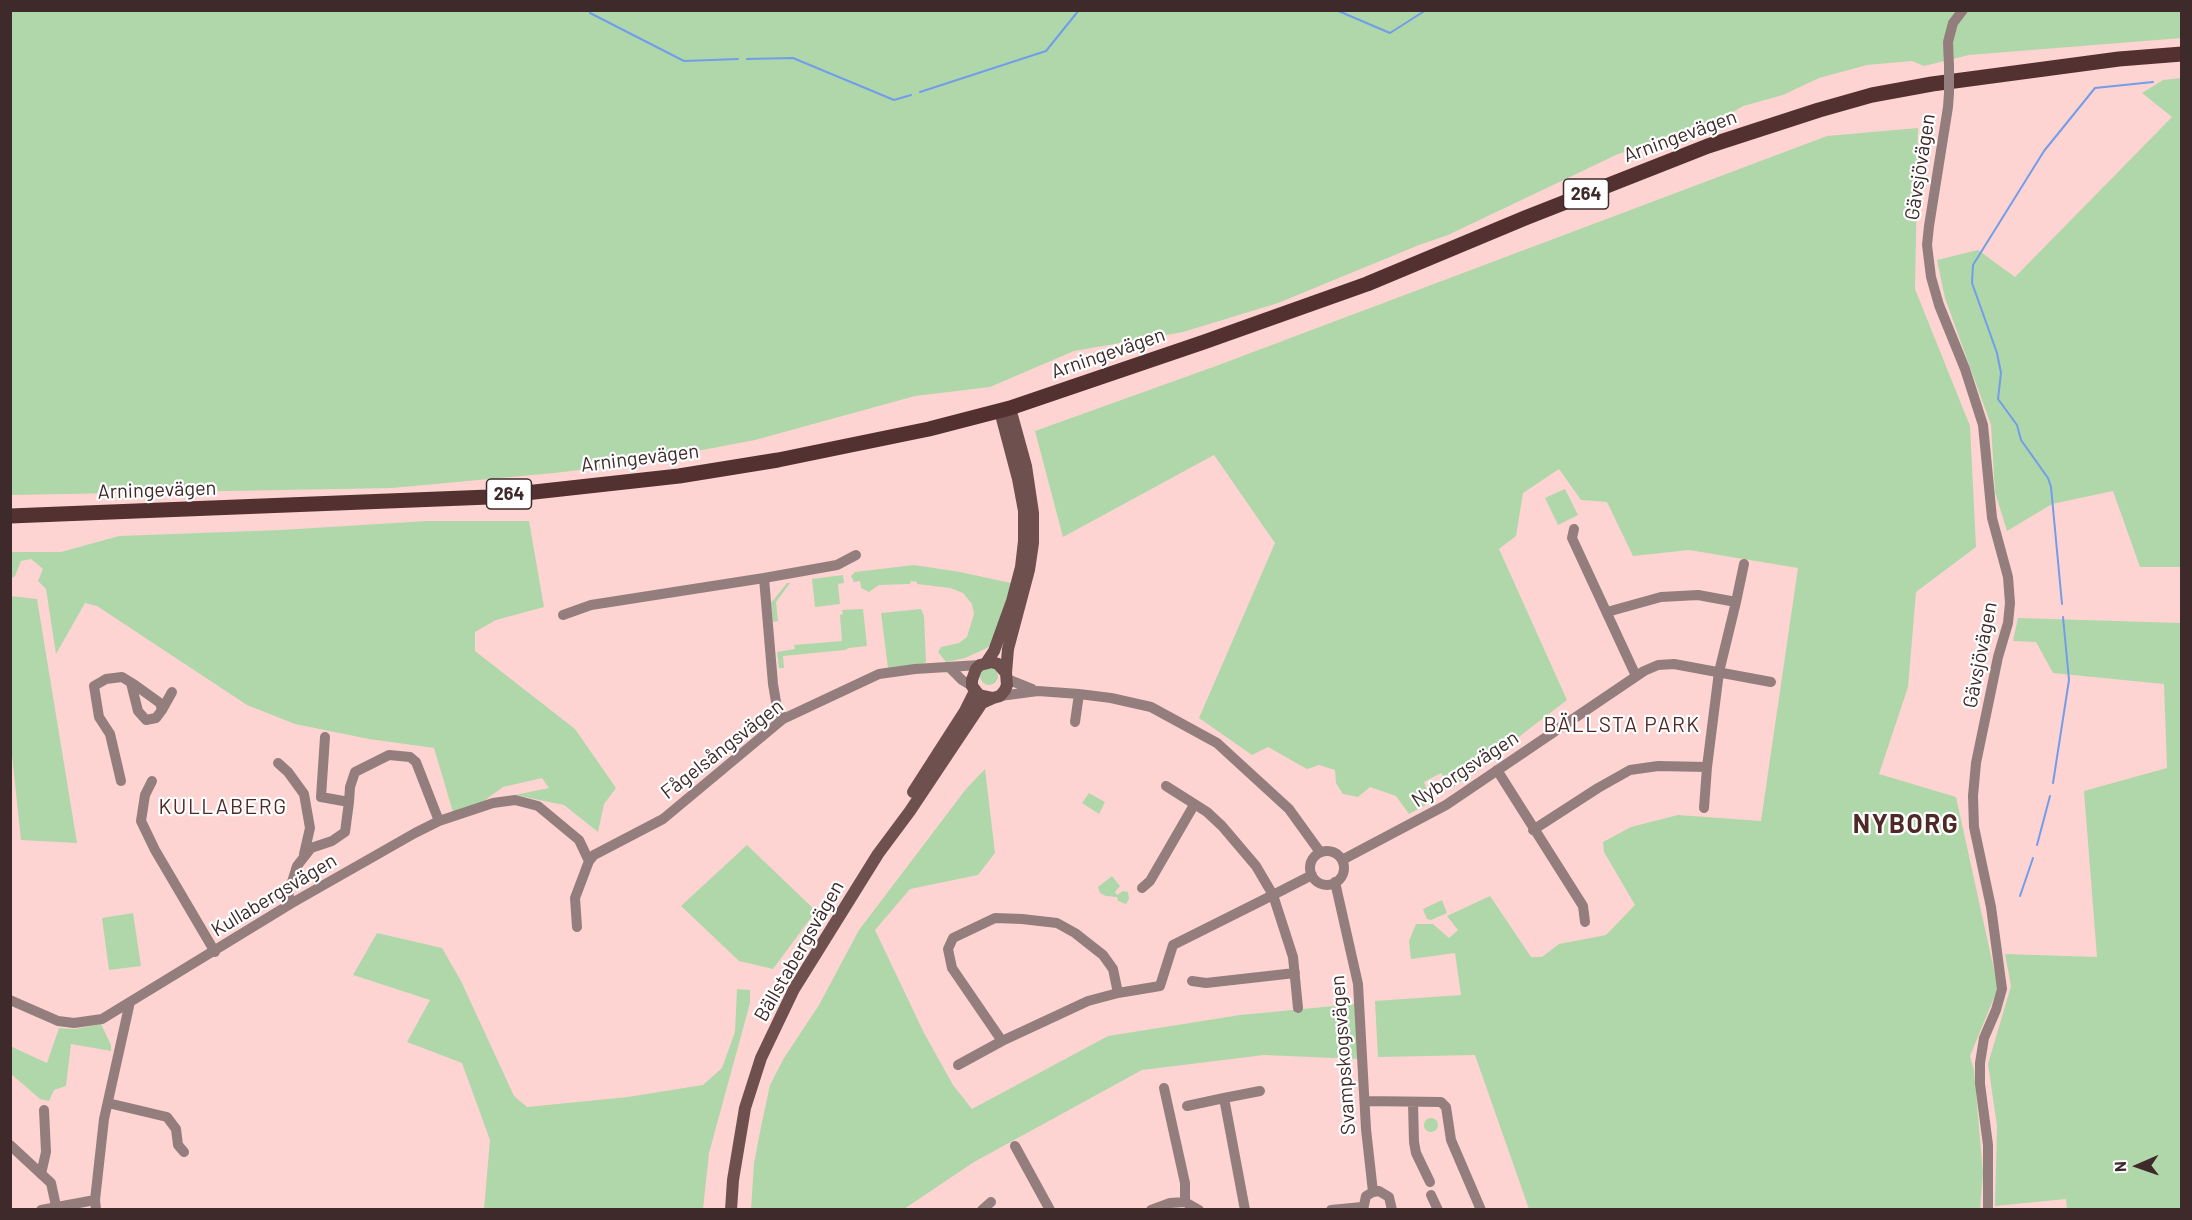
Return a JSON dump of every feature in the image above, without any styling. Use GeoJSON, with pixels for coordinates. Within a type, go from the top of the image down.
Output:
{"type":"FeatureCollection","features":[{"type":"Feature","properties":{"kind":"main road","name":"Arningevägen"},"geometry":{"type":"LineString","coordinates":[[10,516],[489,497],[679,476],[778,460],[929,429],[1005,410],[1356,288],[1708,146],[1819,110],[1872,95],[1932,84],[2119,59],[2181,54]]}},
{"type":"Feature","properties":{"kind":"street","name":"Gävsjövägen"},"geometry":{"type":"LineString","coordinates":[[1963,10],[1953,23],[1948,42],[1948,107],[1927,245],[1929,267],[1939,305],[1965,369],[1983,425],[1992,518],[2008,578],[2010,603],[2008,623],[1998,657],[1976,763],[1974,796],[1974,827],[1991,907],[2002,989],[1984,1038],[1980,1063],[1980,1084],[1988,1145],[1988,1209]]}},
{"type":"Feature","properties":{"kind":"street"},"geometry":{"type":"LineString","coordinates":[[996,697],[1005,690],[1008,649],[1016,602],[1025,568],[1024,511],[1005,410]]}},
{"type":"Feature","properties":{"kind":"street"},"geometry":{"type":"LineString","coordinates":[[1574,529],[1572,538],[1636,676]]}},
{"type":"Feature","properties":{"kind":"street"},"geometry":{"type":"LineString","coordinates":[[563,615],[591,605],[837,565],[856,555]]}},
{"type":"Feature","properties":{"kind":"street"},"geometry":{"type":"LineString","coordinates":[[1704,808],[1719,672],[1744,564]]}},
{"type":"Feature","properties":{"kind":"street"},"geometry":{"type":"LineString","coordinates":[[764,578],[772,684],[777,708],[783,719]]}},
{"type":"Feature","properties":{"kind":"street"},"geometry":{"type":"LineString","coordinates":[[1607,612],[1661,597],[1698,595],[1736,602]]}},
{"type":"Feature","properties":{"kind":"street"},"geometry":{"type":"LineString","coordinates":[[974,688],[973,674],[994,651],[1016,602]]}},
{"type":"Feature","properties":{"kind":"street"},"geometry":{"type":"LineString","coordinates":[[983,664],[998,664],[1007,676],[1038,692]]}},
{"type":"Feature","properties":{"kind":"street","name":"Fågelsångsvägen"},"geometry":{"type":"LineString","coordinates":[[589,861],[594,855],[663,819],[783,719],[879,674],[983,664]]}},
{"type":"Feature","properties":{"kind":"street","name":"Nyborgsvägen"},"geometry":{"type":"LineString","coordinates":[[1342,860],[1427,816],[1636,676],[1658,665],[1674,664],[1772,682]]}},
{"type":"Feature","properties":{"kind":"street"},"geometry":{"type":"LineString","coordinates":[[950,668],[986,698],[1038,692],[1079,694],[1151,707],[1217,743],[1289,809],[1320,852]]}},
{"type":"Feature","properties":{"kind":"street"},"geometry":{"type":"LineString","coordinates":[[121,781],[110,734],[99,717],[94,686],[106,679],[122,677],[160,703],[162,710]]}},
{"type":"Feature","properties":{"kind":"street"},"geometry":{"type":"LineString","coordinates":[[132,683],[138,711],[146,720],[156,718],[172,692]]}},
{"type":"Feature","properties":{"kind":"street","name":"Bällstabergsvägen"},"geometry":{"type":"LineString","coordinates":[[731,1209],[733,1180],[745,1108],[762,1058],[783,1011],[794,989],[878,855],[903,808],[965,711],[974,688]]}},
{"type":"Feature","properties":{"kind":"street"},"geometry":{"type":"LineString","coordinates":[[1076,722],[1079,694]]}},
{"type":"Feature","properties":{"kind":"street","name":"Bällstabergsvägen"},"geometry":{"type":"LineString","coordinates":[[878,855],[910,812],[982,703],[996,697]]}},
{"type":"Feature","properties":{"kind":"street"},"geometry":{"type":"LineString","coordinates":[[326,737],[321,797],[349,802]]}},
{"type":"Feature","properties":{"kind":"street"},"geometry":{"type":"LineString","coordinates":[[292,903],[288,896],[297,866],[311,848],[332,841],[345,832],[350,787],[355,772],[388,755],[410,757],[416,762],[440,821]]}},
{"type":"Feature","properties":{"kind":"street"},"geometry":{"type":"LineString","coordinates":[[278,763],[288,772],[304,794],[310,828],[303,859]]}},
{"type":"Feature","properties":{"kind":"street"},"geometry":{"type":"LineString","coordinates":[[1533,830],[1630,770],[1658,766],[1707,767]]}},
{"type":"Feature","properties":{"kind":"street"},"geometry":{"type":"LineString","coordinates":[[1497,770],[1582,906],[1585,922]]}},
{"type":"Feature","properties":{"kind":"street"},"geometry":{"type":"LineString","coordinates":[[152,781],[145,795],[141,821],[155,850],[215,952]]}},
{"type":"Feature","properties":{"kind":"street"},"geometry":{"type":"LineString","coordinates":[[1166,786],[1206,812],[1240,845],[1256,866],[1273,896],[1293,957],[1298,1008]]}},
{"type":"Feature","properties":{"kind":"street","name":"Kullabergsvägen"},"geometry":{"type":"LineString","coordinates":[[10,1000],[49,1019],[74,1023],[102,1019],[292,903],[414,833],[440,821],[493,803],[515,800],[538,806],[579,840],[589,861]]}},
{"type":"Feature","properties":{"kind":"street"},"geometry":{"type":"LineString","coordinates":[[1142,888],[1150,881],[1194,805]]}},
{"type":"Feature","properties":{"kind":"street"},"geometry":{"type":"LineString","coordinates":[[1320,852],[1333,852],[1342,860],[1343,872],[1335,882],[1322,884],[1312,875],[1312,861],[1320,852]]}},
{"type":"Feature","properties":{"kind":"street"},"geometry":{"type":"LineString","coordinates":[[577,927],[575,898],[589,861]]}},
{"type":"Feature","properties":{"kind":"street"},"geometry":{"type":"LineString","coordinates":[[958,1065],[1002,1041],[1088,1001],[1160,986],[1173,945],[1312,875]]}},
{"type":"Feature","properties":{"kind":"street","name":"Svampskogsvägen"},"geometry":{"type":"LineString","coordinates":[[1335,882],[1358,984],[1373,1192]]}},
{"type":"Feature","properties":{"kind":"street"},"geometry":{"type":"LineString","coordinates":[[1002,1041],[952,968],[948,949],[953,938],[995,918],[1057,923],[1075,933],[1103,954],[1113,969],[1118,993]]}},
{"type":"Feature","properties":{"kind":"street"},"geometry":{"type":"LineString","coordinates":[[1192,981],[1206,983],[1295,974]]}},
{"type":"Feature","properties":{"kind":"street"},"geometry":{"type":"LineString","coordinates":[[41,1209],[56,1206],[96,1205],[104,1119],[130,1002]]}},
{"type":"Feature","properties":{"kind":"street"},"geometry":{"type":"LineString","coordinates":[[1164,1088],[1185,1183],[1185,1202]]}},
{"type":"Feature","properties":{"kind":"street"},"geometry":{"type":"LineString","coordinates":[[1187,1106],[1260,1091]]}},
{"type":"Feature","properties":{"kind":"street"},"geometry":{"type":"LineString","coordinates":[[1224,1098],[1245,1209]]}},
{"type":"Feature","properties":{"kind":"street"},"geometry":{"type":"LineString","coordinates":[[1365,1101],[1442,1102],[1446,1107],[1451,1140],[1480,1209]]}},
{"type":"Feature","properties":{"kind":"street"},"geometry":{"type":"LineString","coordinates":[[108,1103],[167,1117],[176,1129],[178,1145],[184,1152]]}},
{"type":"Feature","properties":{"kind":"street"},"geometry":{"type":"LineString","coordinates":[[1413,1103],[1416,1153],[1430,1182]]}},
{"type":"Feature","properties":{"kind":"street"},"geometry":{"type":"LineString","coordinates":[[41,1174],[46,1152],[44,1110]]}},
{"type":"Feature","properties":{"kind":"street"},"geometry":{"type":"LineString","coordinates":[[10,1145],[51,1183],[56,1206]]}},
{"type":"Feature","properties":{"kind":"street"},"geometry":{"type":"LineString","coordinates":[[1015,1146],[1050,1209]]}},
{"type":"Feature","properties":{"kind":"street"},"geometry":{"type":"LineString","coordinates":[[1331,1209],[1363,1208],[1366,1196],[1373,1192],[1384,1193],[1389,1197],[1392,1209]]}},
{"type":"Feature","properties":{"kind":"street"},"geometry":{"type":"LineString","coordinates":[[1431,1195],[1438,1209]]}},
{"type":"Feature","properties":{"kind":"street"},"geometry":{"type":"LineString","coordinates":[[982,1209],[991,1202]]}},
{"type":"Feature","properties":{"kind":"street"},"geometry":{"type":"LineString","coordinates":[[1151,1209],[1170,1203],[1185,1202],[1199,1209]]}},
{"type":"Feature","properties":{"kind":"green space"},"geometry":{"type":"Polygon","coordinates":[[[2181,10],[2182,38],[1969,55],[1924,66],[1912,61],[1867,65],[1819,78],[1783,95],[1743,106],[1733,112],[1616,155],[1448,235],[1278,303],[1183,332],[1074,351],[990,387],[915,396],[755,440],[623,465],[392,488],[11,495],[10,11],[2181,10]]]}},
{"type":"Feature","properties":{"kind":"green space"},"geometry":{"type":"Polygon","coordinates":[[[2181,78],[2181,567],[2140,567],[2113,491],[2052,504],[2007,531],[1995,492],[1991,425],[1945,298],[1937,260],[1978,250],[2015,277],[2172,117],[2142,93],[2163,80],[2181,78]]]}},
{"type":"Feature","properties":{"kind":"green space"},"geometry":{"type":"Polygon","coordinates":[[[1918,128],[1915,289],[1970,426],[1976,547],[1916,592],[1908,687],[1879,774],[1956,797],[1998,988],[1970,1056],[1974,1070],[1983,1173],[1980,1209],[1529,1209],[1475,1055],[1378,1057],[1375,1001],[1461,995],[1455,953],[1411,959],[1409,941],[1416,924],[1433,924],[1449,938],[1458,930],[1447,916],[1490,896],[1531,957],[1542,957],[1559,944],[1606,935],[1635,905],[1604,852],[1603,842],[1631,827],[1678,815],[1761,821],[1798,568],[1689,550],[1633,556],[1607,502],[1581,500],[1559,469],[1523,493],[1516,536],[1499,549],[1567,700],[1452,788],[1441,773],[1424,782],[1431,802],[1409,814],[1396,796],[1370,787],[1358,797],[1343,794],[1336,783],[1335,770],[1319,765],[1307,769],[1268,747],[1252,755],[1199,718],[1275,543],[1214,455],[1063,537],[1035,431],[1216,366],[1827,136],[1918,128]]]}},
{"type":"Feature","properties":{"kind":"green space"},"geometry":{"type":"Polygon","coordinates":[[[1565,489],[1578,515],[1558,525],[1545,498],[1565,489]]]}},
{"type":"Feature","properties":{"kind":"green space"},"geometry":{"type":"Polygon","coordinates":[[[427,521],[529,521],[544,607],[496,620],[475,632],[475,651],[575,729],[616,788],[604,804],[598,832],[564,805],[515,795],[549,788],[542,778],[503,787],[481,803],[453,812],[434,748],[369,739],[295,724],[247,705],[97,606],[85,603],[56,654],[46,589],[38,581],[43,569],[31,559],[21,561],[15,576],[11,579],[11,552],[61,552],[119,536],[281,530],[427,521]]]}},
{"type":"Feature","properties":{"kind":"green space"},"geometry":{"type":"Polygon","coordinates":[[[914,565],[1011,583],[994,640],[987,648],[965,658],[946,662],[938,652],[941,647],[959,643],[967,637],[974,614],[972,604],[963,593],[950,588],[917,584],[911,581],[910,584],[879,585],[869,592],[861,588],[860,581],[854,582],[851,576],[855,572],[914,565]]]}},
{"type":"Feature","properties":{"kind":"green space"},"geometry":{"type":"Polygon","coordinates":[[[843,575],[844,583],[838,584],[840,604],[815,607],[812,579],[843,575]]]}},
{"type":"Feature","properties":{"kind":"green space"},"geometry":{"type":"Polygon","coordinates":[[[787,583],[790,583],[776,602],[778,621],[773,622],[771,603],[787,583]]]}},
{"type":"Feature","properties":{"kind":"green space"},"geometry":{"type":"Polygon","coordinates":[[[11,596],[37,599],[77,843],[21,840],[10,736],[11,596]]]}},
{"type":"Feature","properties":{"kind":"green space"},"geometry":{"type":"Polygon","coordinates":[[[863,609],[867,646],[783,656],[784,668],[779,668],[777,652],[795,649],[794,645],[842,641],[840,615],[843,614],[842,610],[863,609]]]}},
{"type":"Feature","properties":{"kind":"green space"},"geometry":{"type":"Polygon","coordinates":[[[921,609],[924,616],[926,662],[921,665],[888,668],[881,613],[921,609]]]}},
{"type":"Feature","properties":{"kind":"green space"},"geometry":{"type":"Polygon","coordinates":[[[2018,618],[2181,623],[2181,1209],[2067,1209],[2066,1199],[1995,1206],[1997,1126],[1988,1064],[2011,986],[2005,954],[2097,957],[2084,791],[2167,768],[2164,684],[2053,673],[2036,642],[2013,641],[2018,618]]]}},
{"type":"Feature","properties":{"kind":"green space"},"geometry":{"type":"Polygon","coordinates":[[[989,667],[995,670],[998,676],[995,682],[989,685],[983,682],[980,676],[983,670],[989,667]]]}},
{"type":"Feature","properties":{"kind":"green space"},"geometry":{"type":"Polygon","coordinates":[[[985,769],[995,853],[978,875],[910,889],[875,930],[924,1033],[953,1085],[972,1109],[1108,1036],[1240,1015],[1355,1004],[1358,1059],[1264,1055],[1142,1070],[974,1162],[904,1209],[751,1210],[754,1163],[770,1085],[784,1058],[819,1005],[859,930],[966,789],[985,769]]]}},
{"type":"Feature","properties":{"kind":"green space"},"geometry":{"type":"Polygon","coordinates":[[[1089,793],[1105,802],[1099,814],[1082,803],[1089,793]]]}},
{"type":"Feature","properties":{"kind":"green space"},"geometry":{"type":"Polygon","coordinates":[[[747,845],[816,911],[773,969],[739,961],[681,906],[747,845]]]}},
{"type":"Feature","properties":{"kind":"green space"},"geometry":{"type":"Polygon","coordinates":[[[1112,876],[1120,886],[1115,892],[1117,895],[1123,891],[1128,892],[1129,899],[1126,904],[1118,901],[1117,897],[1100,893],[1098,887],[1112,876]]]}},
{"type":"Feature","properties":{"kind":"green space"},"geometry":{"type":"Polygon","coordinates":[[[1442,900],[1447,913],[1431,920],[1427,919],[1423,909],[1442,900]]]}},
{"type":"Feature","properties":{"kind":"green space"},"geometry":{"type":"Polygon","coordinates":[[[133,913],[141,966],[109,970],[102,918],[133,913]]]}},
{"type":"Feature","properties":{"kind":"green space"},"geometry":{"type":"Polygon","coordinates":[[[377,933],[442,948],[461,981],[514,1096],[527,1107],[628,1097],[703,1085],[722,1068],[735,1032],[737,989],[750,990],[750,1003],[709,1153],[703,1209],[484,1209],[490,1140],[462,1063],[407,1042],[430,1000],[353,975],[377,933]]]}},
{"type":"Feature","properties":{"kind":"green space"},"geometry":{"type":"Polygon","coordinates":[[[101,1024],[111,1045],[111,1051],[71,1044],[66,1086],[54,1090],[49,1101],[40,1099],[11,1074],[10,1046],[47,1063],[59,1028],[75,1029],[101,1024]]]}},
{"type":"Feature","properties":{"kind":"green space"},"geometry":{"type":"Polygon","coordinates":[[[1428,1118],[1434,1118],[1438,1125],[1434,1132],[1428,1132],[1424,1128],[1424,1122],[1428,1118]]]}},
{"type":"Feature","properties":{"kind":"waterway"},"geometry":{"type":"LineString","coordinates":[[589,10],[590,13],[684,61],[738,59]]}},
{"type":"Feature","properties":{"kind":"waterway"},"geometry":{"type":"LineString","coordinates":[[920,92],[1046,51],[1079,10]]}},
{"type":"Feature","properties":{"kind":"waterway"},"geometry":{"type":"LineString","coordinates":[[1336,10],[1390,33],[1426,10]]}},
{"type":"Feature","properties":{"kind":"waterway"},"geometry":{"type":"LineString","coordinates":[[747,59],[793,58],[894,100],[911,95]]}},
{"type":"Feature","properties":{"kind":"waterway"},"geometry":{"type":"LineString","coordinates":[[2062,604],[2051,487],[2048,478],[2021,440],[2017,425],[1998,399],[2001,373],[1997,353],[1972,283],[1973,265],[2044,151],[2095,88],[2153,82]]}},
{"type":"Feature","properties":{"kind":"waterway"},"geometry":{"type":"LineString","coordinates":[[2053,783],[2069,680],[2063,617]]}},
{"type":"Feature","properties":{"kind":"waterway"},"geometry":{"type":"LineString","coordinates":[[2037,845],[2050,796]]}},
{"type":"Feature","properties":{"kind":"waterway"},"geometry":{"type":"LineString","coordinates":[[2020,896],[2033,858]]}},
{"type":"Feature","properties":{"kind":"district","name":"BÄLLSTA PARK"},"geometry":{"type":"Point","coordinates":[1622,725]}},
{"type":"Feature","properties":{"kind":"district","name":"KULLABERG"},"geometry":{"type":"Point","coordinates":[223,807]}},
{"type":"Feature","properties":{"kind":"district","name":"NYBORG"},"geometry":{"type":"Point","coordinates":[1906,824]}}]}
